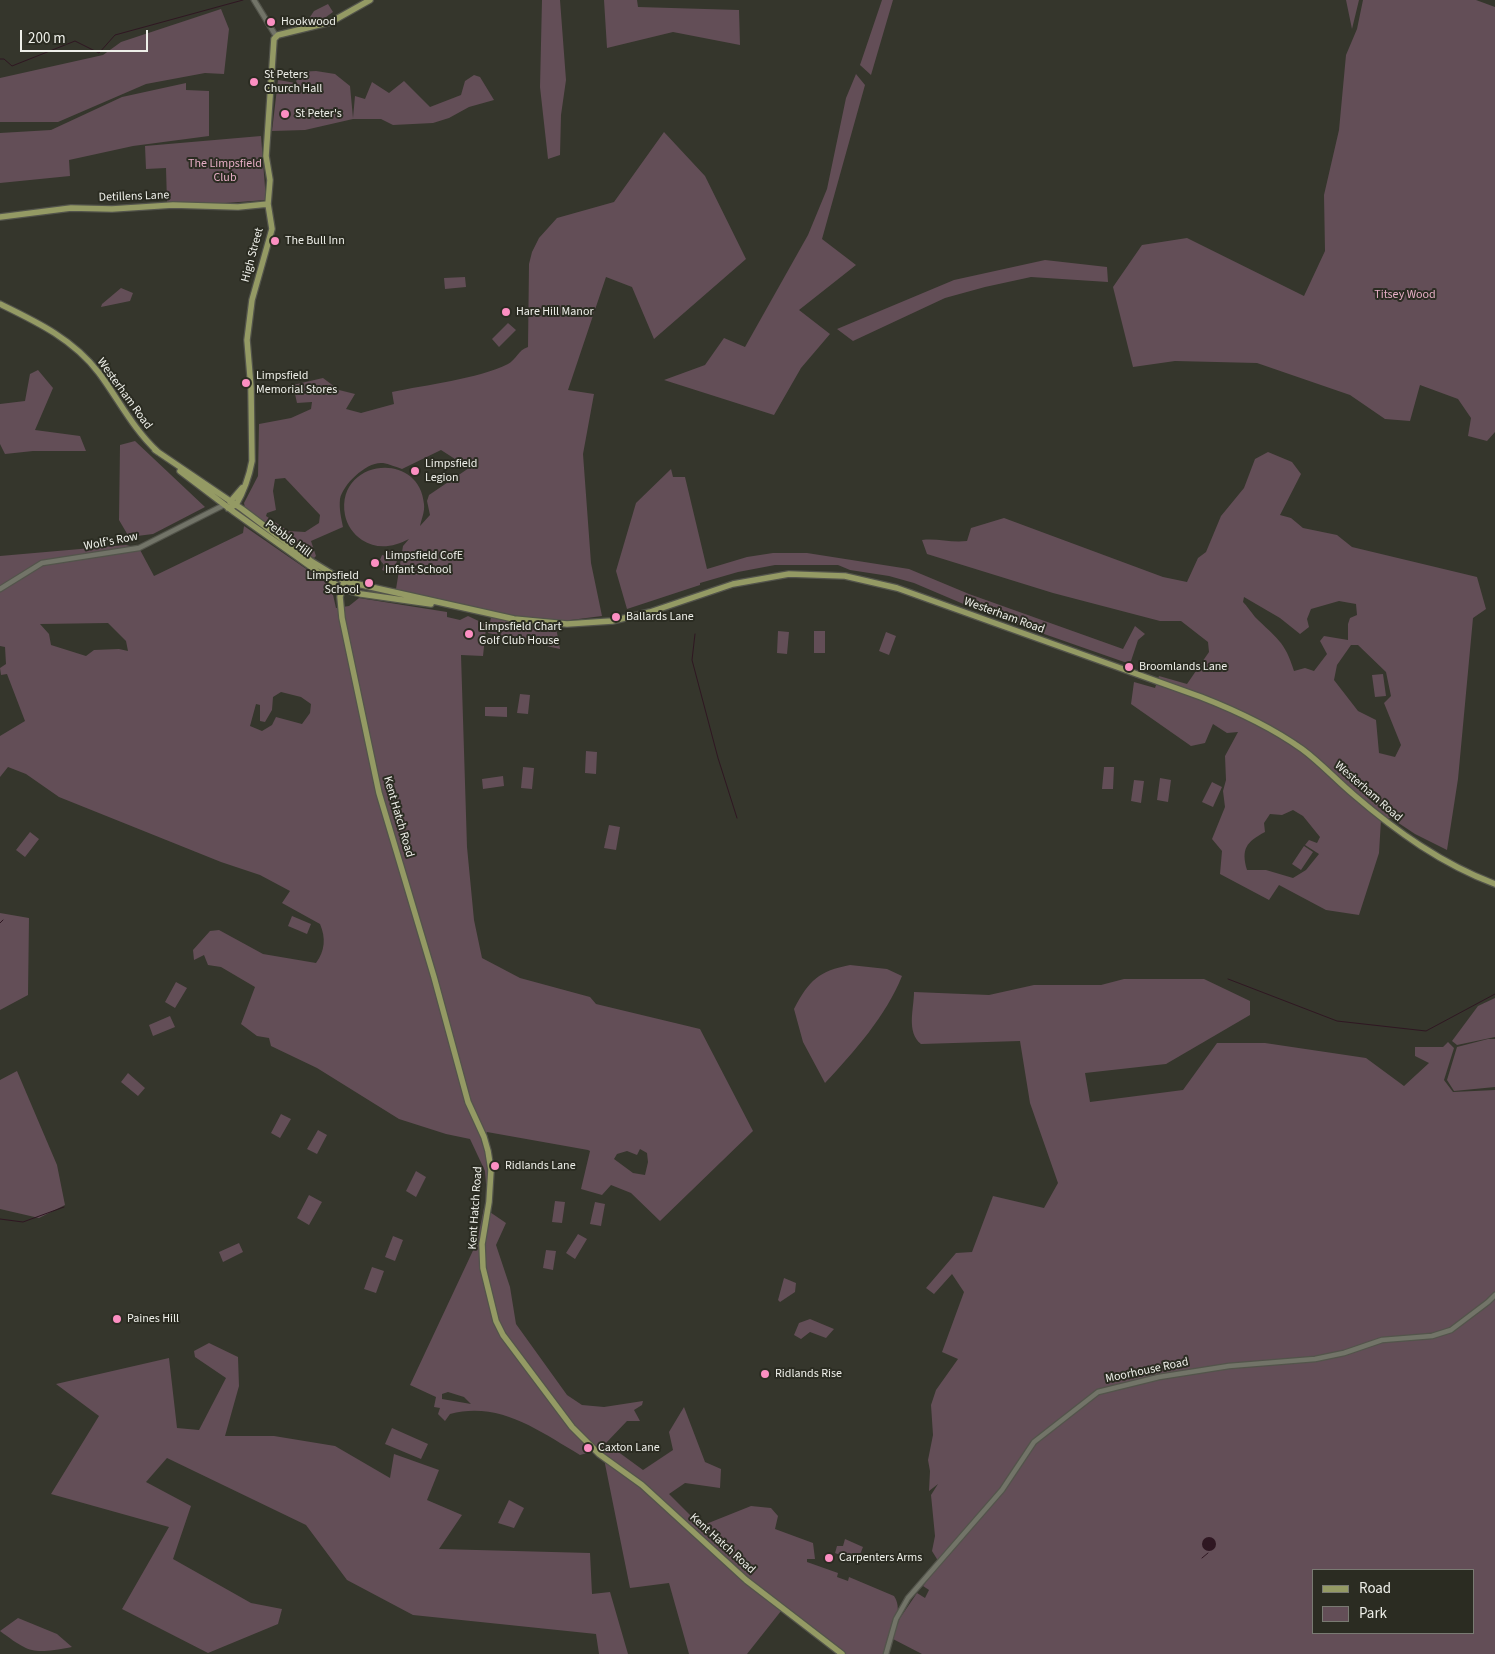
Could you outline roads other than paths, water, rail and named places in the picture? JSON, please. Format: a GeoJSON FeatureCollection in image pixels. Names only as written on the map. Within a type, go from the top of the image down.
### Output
{"type":"FeatureCollection","features":[{"type":"Feature","properties":{"kind":"main road"},"geometry":{"type":"LineString","coordinates":[[276,36],[331,22],[370,0]]}},
{"type":"Feature","properties":{"kind":"main road","name":"High Street"},"geometry":{"type":"LineString","coordinates":[[236,505],[248,480],[252,445],[247,340],[252,300],[272,229],[268,204],[270,180],[266,156],[272,59],[276,36]]}},
{"type":"Feature","properties":{"kind":"main road","name":"Detillens Lane"},"geometry":{"type":"LineString","coordinates":[[0,217],[71,208],[112,209],[173,205],[238,207],[268,204]]}},
{"type":"Feature","properties":{"kind":"main road","name":"Westerham Road"},"geometry":{"type":"LineString","coordinates":[[0,304],[49,329],[80,352],[98,372],[141,436],[155,450],[227,505]]}},
{"type":"Feature","properties":{"kind":"main road"},"geometry":{"type":"LineString","coordinates":[[227,505],[248,480]]}},
{"type":"Feature","properties":{"kind":"main road","name":"Pebble Hill"},"geometry":{"type":"LineString","coordinates":[[227,505],[236,505],[311,561],[348,582]]}},
{"type":"Feature","properties":{"kind":"main road","name":"Pebble Hill"},"geometry":{"type":"LineString","coordinates":[[227,505],[342,589]]}},
{"type":"Feature","properties":{"kind":"main road","name":"Westerham Road"},"geometry":{"type":"LineString","coordinates":[[348,582],[531,622],[580,624],[635,616],[733,584],[778,575],[823,574],[879,583],[1099,661],[1250,718],[1310,755],[1384,821],[1414,843],[1449,863],[1495,884]]}},
{"type":"Feature","properties":{"kind":"main road"},"geometry":{"type":"LineString","coordinates":[[341,603],[349,592],[348,582]]}},
{"type":"Feature","properties":{"kind":"main road","name":"Kent Hatch Road"},"geometry":{"type":"LineString","coordinates":[[348,582],[342,589],[340,597],[342,618],[379,794],[434,977],[468,1102],[484,1137],[488,1151],[491,1170],[489,1202],[482,1244],[482,1268],[496,1321],[503,1335],[572,1427],[599,1454],[642,1486],[746,1580],[842,1654]]}},
{"type":"Feature","properties":{"kind":"main road","name":"Westerham Road"},"geometry":{"type":"LineString","coordinates":[[342,589],[349,592],[453,606]]}},
{"type":"Feature","properties":{"kind":"street"},"geometry":{"type":"LineString","coordinates":[[254,0],[276,36]]}},
{"type":"Feature","properties":{"kind":"street","name":"Wolf's Row"},"geometry":{"type":"LineString","coordinates":[[0,589],[42,563],[139,548],[227,505]]}},
{"type":"Feature","properties":{"kind":"street","name":"Moorhouse Road"},"geometry":{"type":"LineString","coordinates":[[886,1654],[896,1619],[906,1600],[1002,1490],[1034,1442],[1098,1392],[1168,1376],[1229,1366],[1315,1359],[1344,1353],[1382,1340],[1432,1336],[1451,1330],[1495,1295]]}},
{"type":"Feature","properties":{"kind":"waterway"},"geometry":{"type":"LineString","coordinates":[[0,59],[4,59],[12,66],[75,41],[99,53],[115,35],[243,0]]}},
{"type":"Feature","properties":{"kind":"waterway"},"geometry":{"type":"LineString","coordinates":[[695,634],[692,660],[718,758],[737,818]]}},
{"type":"Feature","properties":{"kind":"waterway"},"geometry":{"type":"LineString","coordinates":[[0,923],[3,920]]}},
{"type":"Feature","properties":{"kind":"waterway"},"geometry":{"type":"LineString","coordinates":[[1228,979],[1337,1021],[1426,1031],[1495,994]]}},
{"type":"Feature","properties":{"kind":"waterway"},"geometry":{"type":"LineString","coordinates":[[0,1219],[23,1222],[64,1207]]}},
{"type":"Feature","properties":{"kind":"waterway"},"geometry":{"type":"LineString","coordinates":[[1202,1558],[1208,1553]]}},
{"type":"Feature","properties":{"kind":"place","name":"Hookwood"},"geometry":{"type":"Point","coordinates":[271,22]}},
{"type":"Feature","properties":{"kind":"place","name":"St Peters Church Hall"},"geometry":{"type":"Point","coordinates":[254,82]}},
{"type":"Feature","properties":{"kind":"place","name":"St Peter's"},"geometry":{"type":"Point","coordinates":[285,114]}},
{"type":"Feature","properties":{"kind":"place","name":"The Bull Inn"},"geometry":{"type":"Point","coordinates":[275,241]}},
{"type":"Feature","properties":{"kind":"place","name":"Hare Hill Manor"},"geometry":{"type":"Point","coordinates":[506,312]}},
{"type":"Feature","properties":{"kind":"place","name":"Limpsfield Memorial Stores"},"geometry":{"type":"Point","coordinates":[246,383]}},
{"type":"Feature","properties":{"kind":"place","name":"Limpsfield Legion"},"geometry":{"type":"Point","coordinates":[415,471]}},
{"type":"Feature","properties":{"kind":"place","name":"Limpsfield CofE Infant School"},"geometry":{"type":"Point","coordinates":[375,563]}},
{"type":"Feature","properties":{"kind":"place","name":"Limpsfield School"},"geometry":{"type":"Point","coordinates":[369,583]}},
{"type":"Feature","properties":{"kind":"place","name":"Ballards Lane"},"geometry":{"type":"Point","coordinates":[616,617]}},
{"type":"Feature","properties":{"kind":"place","name":"Limpsfield Chart Golf Club House"},"geometry":{"type":"Point","coordinates":[469,634]}},
{"type":"Feature","properties":{"kind":"place","name":"Broomlands Lane"},"geometry":{"type":"Point","coordinates":[1129,667]}},
{"type":"Feature","properties":{"kind":"place","name":"Ridlands Lane"},"geometry":{"type":"Point","coordinates":[495,1166]}},
{"type":"Feature","properties":{"kind":"place","name":"Paines Hill"},"geometry":{"type":"Point","coordinates":[117,1319]}},
{"type":"Feature","properties":{"kind":"place","name":"Ridlands Rise"},"geometry":{"type":"Point","coordinates":[765,1374]}},
{"type":"Feature","properties":{"kind":"place","name":"Caxton Lane"},"geometry":{"type":"Point","coordinates":[588,1448]}},
{"type":"Feature","properties":{"kind":"place","name":"Carpenters Arms"},"geometry":{"type":"Point","coordinates":[829,1558]}},
{"type":"Feature","properties":{"kind":"park label","name":"The Limpsfield Club"},"geometry":{"type":"Point","coordinates":[225,171]}},
{"type":"Feature","properties":{"kind":"park label","name":"Titsey Wood"},"geometry":{"type":"Point","coordinates":[1405,295]}}]}
